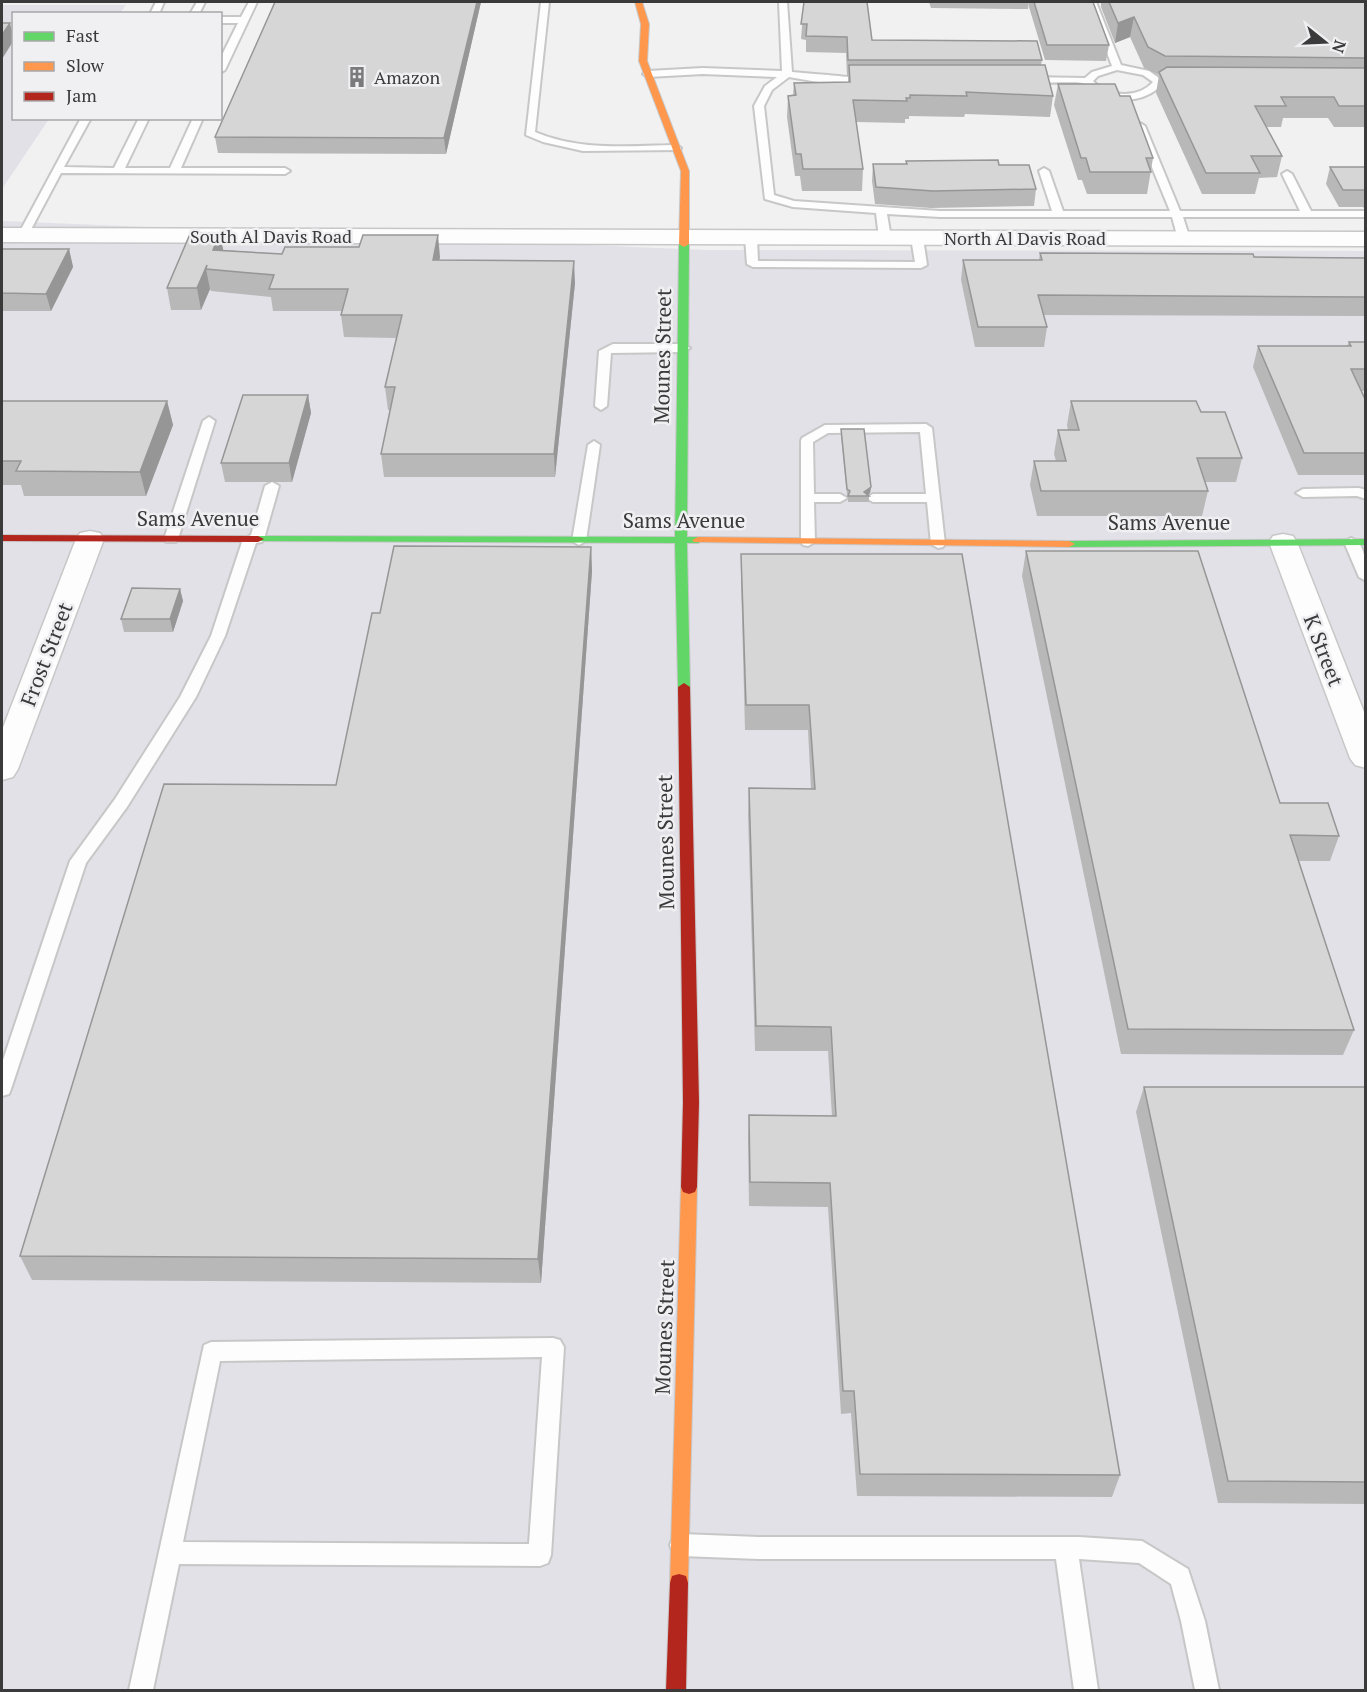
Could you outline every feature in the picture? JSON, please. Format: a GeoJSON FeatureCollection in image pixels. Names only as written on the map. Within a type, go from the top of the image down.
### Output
{"type":"FeatureCollection","features":[{"type":"Feature","properties":{"kind":"main road","name":"Mounes Street"},"geometry":{"type":"LineString","coordinates":[[638,2],[645,24],[643,61],[685,171],[681,540],[691,1102],[676,1690]]}},
{"type":"Feature","properties":{"kind":"main road"},"geometry":{"type":"LineString","coordinates":[[645,24],[651,2]]}},
{"type":"Feature","properties":{"kind":"main road","name":"Sams Avenue"},"geometry":{"type":"LineString","coordinates":[[2,538],[681,540],[938,544],[1358,542]]}},
{"type":"Feature","properties":{"kind":"street","name":"South Al Davis Road"},"geometry":{"type":"LineString","coordinates":[[12,235],[684,237]]}},
{"type":"Feature","properties":{"kind":"street","name":"North Al Davis Road"},"geometry":{"type":"LineString","coordinates":[[684,237],[1365,239]]}},
{"type":"Feature","properties":{"kind":"street","name":"Frost Street"},"geometry":{"type":"LineString","coordinates":[[2,769],[9,732],[90,538]]}},
{"type":"Feature","properties":{"kind":"street","name":"K Street"},"geometry":{"type":"LineString","coordinates":[[1283,542],[1365,758]]}},
{"type":"Feature","properties":{"kind":"lane"},"geometry":{"type":"LineString","coordinates":[[222,68],[253,2]]}},
{"type":"Feature","properties":{"kind":"lane"},"geometry":{"type":"LineString","coordinates":[[545,2],[530,133],[548,143],[574,147],[676,148]]}},
{"type":"Feature","properties":{"kind":"lane"},"geometry":{"type":"LineString","coordinates":[[783,2],[787,74]]}},
{"type":"Feature","properties":{"kind":"lane"},"geometry":{"type":"LineString","coordinates":[[1092,2],[1117,67]]}},
{"type":"Feature","properties":{"kind":"lane"},"geometry":{"type":"LineString","coordinates":[[222,20],[244,20]]}},
{"type":"Feature","properties":{"kind":"lane"},"geometry":{"type":"LineString","coordinates":[[1019,80],[1087,81],[1095,74],[1117,67],[1146,73],[1163,82],[1132,108]]}},
{"type":"Feature","properties":{"kind":"lane"},"geometry":{"type":"LineString","coordinates":[[648,74],[703,71],[787,74],[839,81],[884,81]]}},
{"type":"Feature","properties":{"kind":"lane"},"geometry":{"type":"LineString","coordinates":[[787,74],[768,88],[759,106],[769,196],[793,204],[940,214],[1058,212],[1365,214]]}},
{"type":"Feature","properties":{"kind":"lane"},"geometry":{"type":"LineString","coordinates":[[1087,81],[1091,87],[1132,108],[1176,213],[1184,239]]}},
{"type":"Feature","properties":{"kind":"lane"},"geometry":{"type":"LineString","coordinates":[[12,235],[57,170],[85,120]]}},
{"type":"Feature","properties":{"kind":"lane"},"geometry":{"type":"LineString","coordinates":[[143,120],[118,171],[285,171]]}},
{"type":"Feature","properties":{"kind":"lane"},"geometry":{"type":"LineString","coordinates":[[174,171],[197,120]]}},
{"type":"Feature","properties":{"kind":"lane"},"geometry":{"type":"LineString","coordinates":[[57,170],[125,171]]}},
{"type":"Feature","properties":{"kind":"lane"},"geometry":{"type":"LineString","coordinates":[[1044,171],[1058,212]]}},
{"type":"Feature","properties":{"kind":"lane"},"geometry":{"type":"LineString","coordinates":[[1287,174],[1307,213]]}},
{"type":"Feature","properties":{"kind":"lane"},"geometry":{"type":"LineString","coordinates":[[881,211],[885,238]]}},
{"type":"Feature","properties":{"kind":"lane"},"geometry":{"type":"LineString","coordinates":[[751,237],[753,264],[921,265],[917,238]]}},
{"type":"Feature","properties":{"kind":"lane"},"geometry":{"type":"LineString","coordinates":[[601,406],[605,351],[613,348],[684,348]]}},
{"type":"Feature","properties":{"kind":"lane"},"geometry":{"type":"LineString","coordinates":[[171,539],[209,420]]}},
{"type":"Feature","properties":{"kind":"lane"},"geometry":{"type":"LineString","coordinates":[[808,542],[807,441],[825,429],[926,428],[938,544]]}},
{"type":"Feature","properties":{"kind":"lane"},"geometry":{"type":"LineString","coordinates":[[579,541],[594,445]]}},
{"type":"Feature","properties":{"kind":"lane"},"geometry":{"type":"LineString","coordinates":[[2,1089],[78,861],[120,803],[188,697],[218,636],[272,486]]}},
{"type":"Feature","properties":{"kind":"lane"},"geometry":{"type":"LineString","coordinates":[[1303,494],[1359,492],[1365,495]]}},
{"type":"Feature","properties":{"kind":"lane"},"geometry":{"type":"LineString","coordinates":[[807,498],[840,498]]}},
{"type":"Feature","properties":{"kind":"lane"},"geometry":{"type":"LineString","coordinates":[[873,498],[933,498]]}},
{"type":"Feature","properties":{"kind":"lane"},"geometry":{"type":"LineString","coordinates":[[1358,542],[1365,577]]}},
{"type":"Feature","properties":{"kind":"lane"},"geometry":{"type":"LineString","coordinates":[[141,1690],[169,1553],[211,1352],[553,1347],[540,1554],[169,1553]]}},
{"type":"Feature","properties":{"kind":"lane"},"geometry":{"type":"LineString","coordinates":[[679,1545],[770,1548],[1066,1548],[1142,1552],[1180,1577],[1193,1621],[1207,1690]]}},
{"type":"Feature","properties":{"kind":"lane"},"geometry":{"type":"LineString","coordinates":[[1066,1548],[1086,1690]]}},
{"type":"Feature","properties":{"kind":"shaded area"},"geometry":{"type":"Polygon","coordinates":[[[2,5],[126,5],[121,12],[12,12],[12,120],[48,120],[2,189],[2,5]]]}},
{"type":"Feature","properties":{"kind":"shaded area"},"geometry":{"type":"Polygon","coordinates":[[[2,221],[706,250],[1365,251],[1365,1690],[2,1690],[2,221]]]}},
{"type":"Feature","properties":{"kind":"building","name":"Amazon"},"geometry":{"type":"Polygon","coordinates":[[[275,2],[477,2],[444,138],[215,137],[275,2]]]}},
{"type":"Feature","properties":{"kind":"building"},"geometry":{"type":"Polygon","coordinates":[[[804,2],[867,2],[872,40],[1037,41],[1042,60],[848,60],[847,37],[806,36],[807,24],[801,24],[804,2]]]}},
{"type":"Feature","properties":{"kind":"building"},"geometry":{"type":"Polygon","coordinates":[[[1034,2],[1093,2],[1109,45],[1047,45],[1034,2]]]}},
{"type":"Feature","properties":{"kind":"building"},"geometry":{"type":"Polygon","coordinates":[[[1109,2],[1365,2],[1365,58],[1165,56],[1148,47],[1134,17],[1118,23],[1109,2]]]}},
{"type":"Feature","properties":{"kind":"building"},"geometry":{"type":"Polygon","coordinates":[[[2,23],[10,23],[2,35],[2,23]]]}},
{"type":"Feature","properties":{"kind":"building"},"geometry":{"type":"Polygon","coordinates":[[[849,65],[1045,65],[1053,96],[966,92],[967,96],[910,95],[910,98],[906,98],[907,101],[853,100],[863,169],[803,169],[801,154],[796,154],[788,96],[796,95],[794,83],[850,82],[849,65]]]}},
{"type":"Feature","properties":{"kind":"building"},"geometry":{"type":"Polygon","coordinates":[[[1167,67],[1365,68],[1365,106],[1339,106],[1334,97],[1281,97],[1286,106],[1255,106],[1282,156],[1251,156],[1260,173],[1206,173],[1159,72],[1167,67]]]}},
{"type":"Feature","properties":{"kind":"building"},"geometry":{"type":"Polygon","coordinates":[[[1058,84],[1115,84],[1120,96],[1130,96],[1153,158],[1146,158],[1151,172],[1090,172],[1086,158],[1081,158],[1058,84]]]}},
{"type":"Feature","properties":{"kind":"building"},"geometry":{"type":"Polygon","coordinates":[[[998,160],[999,165],[1029,165],[1036,189],[933,191],[876,187],[873,164],[907,164],[906,161],[998,160]]]}},
{"type":"Feature","properties":{"kind":"building"},"geometry":{"type":"Polygon","coordinates":[[[1330,167],[1365,167],[1365,190],[1343,190],[1330,167]]]}},
{"type":"Feature","properties":{"kind":"building"},"geometry":{"type":"Polygon","coordinates":[[[220,233],[213,250],[282,254],[285,247],[359,247],[363,235],[438,235],[433,260],[574,261],[554,454],[381,454],[395,387],[385,387],[402,315],[341,315],[348,289],[269,289],[274,275],[206,269],[207,265],[197,288],[167,288],[190,234],[220,233]]]}},
{"type":"Feature","properties":{"kind":"building"},"geometry":{"type":"Polygon","coordinates":[[[2,249],[69,249],[46,294],[2,293],[2,249]]]}},
{"type":"Feature","properties":{"kind":"building"},"geometry":{"type":"Polygon","coordinates":[[[1040,253],[1253,254],[1254,257],[1365,258],[1365,297],[1038,295],[1047,327],[978,327],[963,260],[1042,260],[1040,253]]]}},
{"type":"Feature","properties":{"kind":"building"},"geometry":{"type":"Polygon","coordinates":[[[1349,342],[1365,342],[1365,369],[1351,369],[1365,399],[1365,453],[1304,453],[1258,346],[1351,346],[1349,342]]]}},
{"type":"Feature","properties":{"kind":"building"},"geometry":{"type":"Polygon","coordinates":[[[243,395],[308,395],[289,463],[221,463],[243,395]]]}},
{"type":"Feature","properties":{"kind":"building"},"geometry":{"type":"Polygon","coordinates":[[[2,401],[167,401],[140,472],[16,471],[21,461],[2,461],[2,401]]]}},
{"type":"Feature","properties":{"kind":"building"},"geometry":{"type":"Polygon","coordinates":[[[1071,401],[1196,401],[1201,412],[1225,412],[1242,458],[1197,458],[1208,491],[1041,491],[1034,461],[1066,461],[1058,430],[1079,430],[1071,401]]]}},
{"type":"Feature","properties":{"kind":"building"},"geometry":{"type":"Polygon","coordinates":[[[841,429],[864,429],[871,487],[864,492],[869,496],[848,496],[850,491],[847,489],[841,429]]]}},
{"type":"Feature","properties":{"kind":"building"},"geometry":{"type":"Polygon","coordinates":[[[394,546],[591,547],[538,1259],[20,1256],[164,784],[336,785],[372,613],[380,613],[394,546]]]}},
{"type":"Feature","properties":{"kind":"building"},"geometry":{"type":"Polygon","coordinates":[[[1026,551],[1198,551],[1280,803],[1328,803],[1339,836],[1290,835],[1354,1030],[1128,1029],[1026,551]]]}},
{"type":"Feature","properties":{"kind":"building"},"geometry":{"type":"Polygon","coordinates":[[[741,554],[962,554],[1120,1475],[860,1474],[854,1391],[843,1391],[830,1183],[750,1182],[749,1115],[836,1116],[831,1027],[756,1026],[749,788],[815,789],[809,705],[746,705],[741,554]]]}},
{"type":"Feature","properties":{"kind":"building"},"geometry":{"type":"Polygon","coordinates":[[[132,588],[180,589],[170,619],[121,619],[132,588]]]}},
{"type":"Feature","properties":{"kind":"building"},"geometry":{"type":"Polygon","coordinates":[[[1144,1087],[1365,1087],[1365,1482],[1228,1481],[1144,1087]]]}},
{"type":"Feature","properties":{"kind":"traffic: fast"},"geometry":{"type":"LineString","coordinates":[[684,244],[681,540],[684,687]]}},
{"type":"Feature","properties":{"kind":"traffic: fast"},"geometry":{"type":"LineString","coordinates":[[258,539],[698,540]]}},
{"type":"Feature","properties":{"kind":"traffic: fast"},"geometry":{"type":"LineString","coordinates":[[1069,544],[1366,542]]}},
{"type":"Feature","properties":{"kind":"traffic: slow"},"geometry":{"type":"LineString","coordinates":[[638,2],[645,24],[643,61],[685,171],[684,244]]}},
{"type":"Feature","properties":{"kind":"traffic: slow"},"geometry":{"type":"LineString","coordinates":[[698,540],[1069,544]]}},
{"type":"Feature","properties":{"kind":"traffic: slow"},"geometry":{"type":"LineString","coordinates":[[679,1583],[689,1187]]}},
{"type":"Feature","properties":{"kind":"traffic: jam"},"geometry":{"type":"LineString","coordinates":[[2,538],[258,539]]}},
{"type":"Feature","properties":{"kind":"traffic: jam"},"geometry":{"type":"LineString","coordinates":[[684,687],[691,1102],[689,1187]]}},
{"type":"Feature","properties":{"kind":"traffic: jam"},"geometry":{"type":"LineString","coordinates":[[676,1690],[679,1583]]}},
{"type":"Feature","properties":{"kind":"place","name":"Amazon"},"geometry":{"type":"Point","coordinates":[357,77]}}]}
